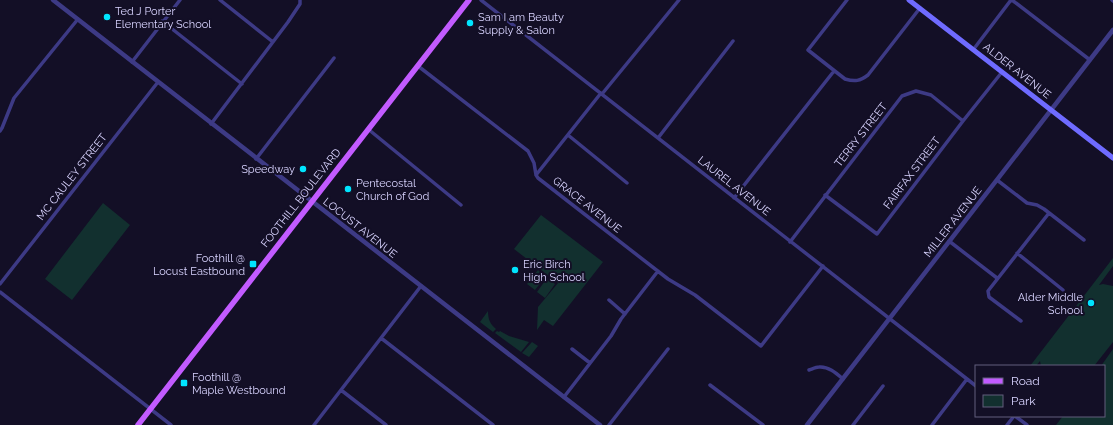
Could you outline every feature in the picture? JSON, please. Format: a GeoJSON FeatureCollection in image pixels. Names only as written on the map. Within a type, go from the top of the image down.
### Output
{"type":"FeatureCollection","features":[{"type":"Feature","properties":{"kind":"main road","name":"FOOTHILL BOULEVARD"},"geometry":{"type":"LineString","coordinates":[[138,425],[469,0]]}},
{"type":"Feature","properties":{"kind":"main road","name":"ALDER AVENUE"},"geometry":{"type":"LineString","coordinates":[[909,0],[1113,158]]}},
{"type":"Feature","properties":{"kind":"street","name":"LOCUST AVENUE"},"geometry":{"type":"LineString","coordinates":[[53,0],[600,425]]}},
{"type":"Feature","properties":{"kind":"street"},"geometry":{"type":"LineString","coordinates":[[132,62],[180,0]]}},
{"type":"Feature","properties":{"kind":"street"},"geometry":{"type":"LineString","coordinates":[[220,0],[273,42]]}},
{"type":"Feature","properties":{"kind":"street"},"geometry":{"type":"LineString","coordinates":[[211,124],[288,22],[300,4],[300,0]]}},
{"type":"Feature","properties":{"kind":"street","name":"LAUREL AVENUE"},"geometry":{"type":"LineString","coordinates":[[481,0],[975,385]]}},
{"type":"Feature","properties":{"kind":"street"},"geometry":{"type":"LineString","coordinates":[[536,175],[679,0]]}},
{"type":"Feature","properties":{"kind":"street"},"geometry":{"type":"LineString","coordinates":[[847,0],[808,50],[845,79],[856,81],[863,79],[868,75],[920,8]]}},
{"type":"Feature","properties":{"kind":"street"},"geometry":{"type":"LineString","coordinates":[[973,50],[1012,0],[1090,60]]}},
{"type":"Feature","properties":{"kind":"street"},"geometry":{"type":"LineString","coordinates":[[0,131],[14,98],[78,19]]}},
{"type":"Feature","properties":{"kind":"street"},"geometry":{"type":"LineString","coordinates":[[162,22],[242,84]]}},
{"type":"Feature","properties":{"kind":"street","name":"MILLER AVENUE"},"geometry":{"type":"LineString","coordinates":[[811,424],[843,379],[949,241],[1112,33]]}},
{"type":"Feature","properties":{"kind":"street"},"geometry":{"type":"LineString","coordinates":[[658,138],[733,41]]}},
{"type":"Feature","properties":{"kind":"street"},"geometry":{"type":"LineString","coordinates":[[256,159],[334,58]]}},
{"type":"Feature","properties":{"kind":"street"},"geometry":{"type":"LineString","coordinates":[[418,66],[528,152],[534,163],[536,175]]}},
{"type":"Feature","properties":{"kind":"street"},"geometry":{"type":"LineString","coordinates":[[734,198],[834,71]]}},
{"type":"Feature","properties":{"kind":"street","name":"FAIRFAX STREET"},"geometry":{"type":"LineString","coordinates":[[825,195],[877,234],[1002,72]]}},
{"type":"Feature","properties":{"kind":"street","name":"MC CAULEY STREET"},"geometry":{"type":"LineString","coordinates":[[0,284],[158,82]]}},
{"type":"Feature","properties":{"kind":"street","name":"TERRY STREET"},"geometry":{"type":"LineString","coordinates":[[790,242],[902,96],[916,91],[931,95],[963,121]]}},
{"type":"Feature","properties":{"kind":"street"},"geometry":{"type":"LineString","coordinates":[[368,130],[462,205]]}},
{"type":"Feature","properties":{"kind":"street"},"geometry":{"type":"LineString","coordinates":[[568,135],[627,182]]}},
{"type":"Feature","properties":{"kind":"street","name":"GRACE AVENUE"},"geometry":{"type":"LineString","coordinates":[[536,175],[658,271],[674,283],[695,295],[761,346],[823,266]]}},
{"type":"Feature","properties":{"kind":"street"},"geometry":{"type":"LineString","coordinates":[[997,180],[1027,203],[1037,205],[1049,212],[1084,240]]}},
{"type":"Feature","properties":{"kind":"street"},"geometry":{"type":"LineString","coordinates":[[1021,321],[990,297],[988,291],[1049,212]]}},
{"type":"Feature","properties":{"kind":"street"},"geometry":{"type":"LineString","coordinates":[[949,241],[998,278]]}},
{"type":"Feature","properties":{"kind":"street"},"geometry":{"type":"LineString","coordinates":[[1017,254],[1064,290]]}},
{"type":"Feature","properties":{"kind":"street"},"geometry":{"type":"LineString","coordinates":[[564,397],[658,271]]}},
{"type":"Feature","properties":{"kind":"street"},"geometry":{"type":"LineString","coordinates":[[314,425],[421,286]]}},
{"type":"Feature","properties":{"kind":"street"},"geometry":{"type":"LineString","coordinates":[[0,292],[171,425]]}},
{"type":"Feature","properties":{"kind":"street"},"geometry":{"type":"LineString","coordinates":[[609,300],[625,314]]}},
{"type":"Feature","properties":{"kind":"street"},"geometry":{"type":"LineString","coordinates":[[381,338],[493,425]]}},
{"type":"Feature","properties":{"kind":"street"},"geometry":{"type":"LineString","coordinates":[[572,349],[590,363]]}},
{"type":"Feature","properties":{"kind":"street"},"geometry":{"type":"LineString","coordinates":[[609,425],[668,349]]}},
{"type":"Feature","properties":{"kind":"street"},"geometry":{"type":"LineString","coordinates":[[809,370],[819,366],[834,372],[843,379]]}},
{"type":"Feature","properties":{"kind":"street"},"geometry":{"type":"LineString","coordinates":[[932,425],[967,379]]}},
{"type":"Feature","properties":{"kind":"street"},"geometry":{"type":"LineString","coordinates":[[710,385],[764,425]]}},
{"type":"Feature","properties":{"kind":"street"},"geometry":{"type":"LineString","coordinates":[[853,425],[883,386]]}},
{"type":"Feature","properties":{"kind":"street"},"geometry":{"type":"LineString","coordinates":[[341,390],[386,425]]}},
{"type":"Feature","properties":{"kind":"street"},"geometry":{"type":"LineString","coordinates":[[1007,425],[1013,417]]}},
{"type":"Feature","properties":{"kind":"street"},"geometry":{"type":"LineString","coordinates":[[1015,417],[1027,425]]}},
{"type":"Feature","properties":{"kind":"green space"},"geometry":{"type":"Polygon","coordinates":[[[103,203],[130,225],[72,300],[45,279],[103,203]]]}},
{"type":"Feature","properties":{"kind":"green space"},"geometry":{"type":"Polygon","coordinates":[[[541,215],[603,262],[553,326],[544,320],[537,330],[538,307],[558,283],[514,249],[541,215]]]}},
{"type":"Feature","properties":{"kind":"green space","name":"Alder Middle School"},"geometry":{"type":"Polygon","coordinates":[[[1113,258],[1113,266],[1099,285],[1103,284],[1113,286],[1113,342],[1095,365],[1041,365],[1040,361],[1037,365],[1031,365],[1113,258]]]}},
{"type":"Feature","properties":{"kind":"green space"},"geometry":{"type":"Polygon","coordinates":[[[538,270],[545,277],[535,290],[527,284],[538,270]]]}},
{"type":"Feature","properties":{"kind":"green space"},"geometry":{"type":"Polygon","coordinates":[[[547,278],[555,284],[545,298],[537,292],[547,278]]]}},
{"type":"Feature","properties":{"kind":"green space"},"geometry":{"type":"Polygon","coordinates":[[[488,311],[490,321],[496,329],[493,332],[480,322],[488,311]]]}},
{"type":"Feature","properties":{"kind":"green space"},"geometry":{"type":"Polygon","coordinates":[[[497,331],[529,342],[521,352],[495,333],[497,331]]]}},
{"type":"Feature","properties":{"kind":"green space"},"geometry":{"type":"Polygon","coordinates":[[[532,342],[538,346],[529,357],[522,353],[532,342]]]}},
{"type":"Feature","properties":{"kind":"green space"},"geometry":{"type":"Polygon","coordinates":[[[1113,349],[1113,425],[1056,425],[1062,417],[1105,417],[1105,365],[1102,365],[1113,349]]]}},
{"type":"Feature","properties":{"kind":"place","name":"Ted J Porter Elementary School"},"geometry":{"type":"Point","coordinates":[107,17]}},
{"type":"Feature","properties":{"kind":"place","name":"Sam I am Beauty Supply & Salon"},"geometry":{"type":"Point","coordinates":[470,23]}},
{"type":"Feature","properties":{"kind":"place","name":"Speedway"},"geometry":{"type":"Point","coordinates":[303,169]}},
{"type":"Feature","properties":{"kind":"place","name":"Pentecostal Church of God"},"geometry":{"type":"Point","coordinates":[348,189]}},
{"type":"Feature","properties":{"kind":"place","name":"Foothill @ Locust Eastbound"},"geometry":{"type":"Point","coordinates":[253,264]}},
{"type":"Feature","properties":{"kind":"place","name":"Eric Birch High School"},"geometry":{"type":"Point","coordinates":[515,270]}},
{"type":"Feature","properties":{"kind":"place","name":"Alder Middle School"},"geometry":{"type":"Point","coordinates":[1091,303]}},
{"type":"Feature","properties":{"kind":"place","name":"Foothill @ Maple Westbound"},"geometry":{"type":"Point","coordinates":[184,383]}}]}
